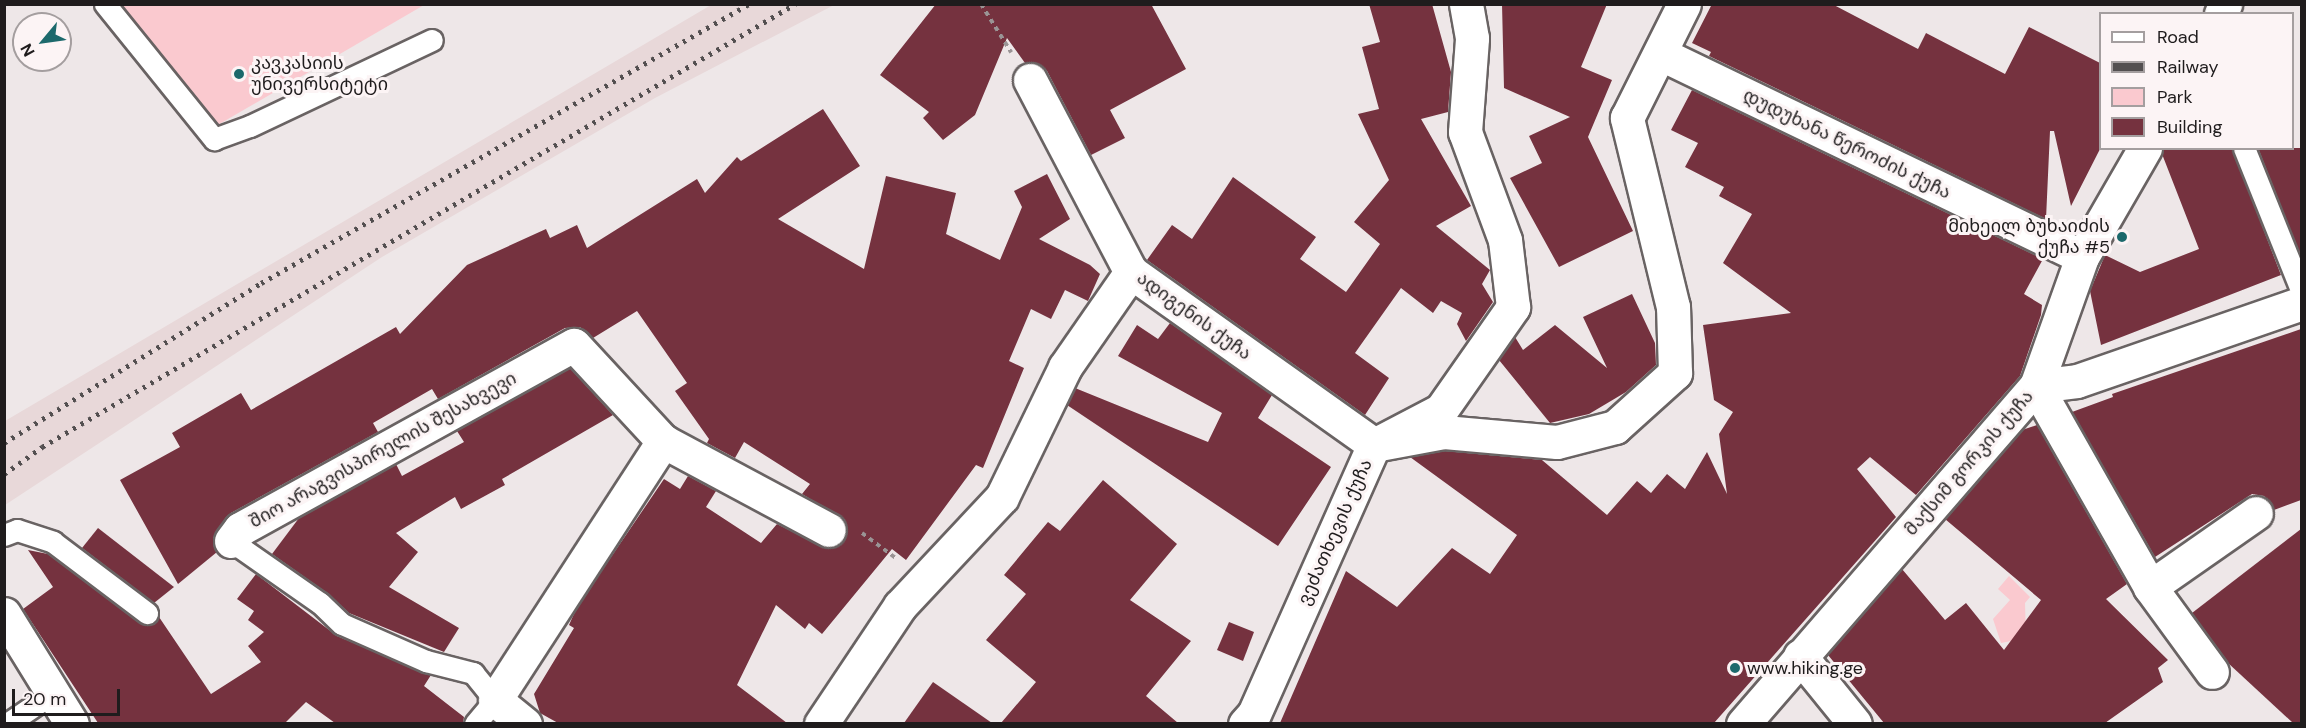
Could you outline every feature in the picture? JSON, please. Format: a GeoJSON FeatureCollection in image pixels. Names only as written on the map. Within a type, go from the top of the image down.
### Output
{"type":"FeatureCollection","features":[{"type":"Feature","properties":{"kind":"street","name":"ვეძათხევის ქუჩა"},"geometry":{"type":"LineString","coordinates":[[1245,723],[1254,714],[1374,445],[1441,410],[1513,307],[1505,240],[1465,132],[1472,38],[1466,4]]}},
{"type":"Feature","properties":{"kind":"street"},"geometry":{"type":"LineString","coordinates":[[1374,445],[1444,432],[1557,442],[1615,427],[1675,373],[1673,307],[1628,118],[1684,4]]}},
{"type":"Feature","properties":{"kind":"street","name":"დუდუხანა წეროძის ქუჩა"},"geometry":{"type":"LineString","coordinates":[[1661,54],[2082,257]]}},
{"type":"Feature","properties":{"kind":"street","name":"ადიგენის ქუჩა"},"geometry":{"type":"LineString","coordinates":[[1030,80],[1131,272],[1374,445]]}},
{"type":"Feature","properties":{"kind":"street"},"geometry":{"type":"LineString","coordinates":[[2144,150],[2082,257],[2036,386],[2150,587],[2212,672]]}},
{"type":"Feature","properties":{"kind":"street"},"geometry":{"type":"LineString","coordinates":[[821,723],[900,606],[1002,497],[1065,367],[1131,272]]}},
{"type":"Feature","properties":{"kind":"street","name":"მაქსიმ გორკის ქუჩა"},"geometry":{"type":"LineString","coordinates":[[1743,723],[2036,386],[2077,381],[2301,303]]}},
{"type":"Feature","properties":{"kind":"street","name":"შიო არაგვისპირელის შესახვევი"},"geometry":{"type":"LineString","coordinates":[[231,541],[240,529],[574,345],[663,441],[830,530]]}},
{"type":"Feature","properties":{"kind":"street"},"geometry":{"type":"LineString","coordinates":[[485,712],[663,441]]}},
{"type":"Feature","properties":{"kind":"street"},"geometry":{"type":"LineString","coordinates":[[2150,587],[2256,513]]}},
{"type":"Feature","properties":{"kind":"street"},"geometry":{"type":"LineString","coordinates":[[4,614],[72,723]]}},
{"type":"Feature","properties":{"kind":"street"},"geometry":{"type":"LineString","coordinates":[[1800,656],[1855,723]]}},
{"type":"Feature","properties":{"kind":"street","name":"შიო არაგვისპირელის შესახვევი"},"geometry":{"type":"LineString","coordinates":[[485,712],[525,723]]}},
{"type":"Feature","properties":{"kind":"lane"},"geometry":{"type":"LineString","coordinates":[[105,4],[214,139],[250,126],[432,40]]}},
{"type":"Feature","properties":{"kind":"lane"},"geometry":{"type":"LineString","coordinates":[[2245,150],[2301,292]]}},
{"type":"Feature","properties":{"kind":"lane"},"geometry":{"type":"LineString","coordinates":[[4,535],[16,530],[52,542],[147,613]]}},
{"type":"Feature","properties":{"kind":"lane","name":"შიო არაგვისპირელის შესახვევი"},"geometry":{"type":"LineString","coordinates":[[231,541],[320,603],[342,624],[426,661],[473,673],[485,712]]}},
{"type":"Feature","properties":{"kind":"lane"},"geometry":{"type":"LineString","coordinates":[[7,723],[54,692]]}},
{"type":"Feature","properties":{"kind":"path"},"geometry":{"type":"LineString","coordinates":[[981,4],[1008,48]]}},
{"type":"Feature","properties":{"kind":"path"},"geometry":{"type":"LineString","coordinates":[[830,530],[859,530],[902,562]]}},
{"type":"Feature","properties":{"kind":"shaded area"},"geometry":{"type":"Polygon","coordinates":[[[711,5],[834,5],[655,98],[382,257],[5,505],[5,421],[711,5]]]}},
{"type":"Feature","properties":{"kind":"green space","name":"კავკასიის უნივერსიტეტი"},"geometry":{"type":"Polygon","coordinates":[[[118,5],[424,5],[216,126],[118,5]]]}},
{"type":"Feature","properties":{"kind":"green space"},"geometry":{"type":"Polygon","coordinates":[[[2009,576],[2030,597],[2025,603],[2026,638],[2001,643],[1993,619],[2010,600],[1998,589],[2009,576]]]}},
{"type":"Feature","properties":{"kind":"building"},"geometry":{"type":"Polygon","coordinates":[[[936,4],[1151,4],[1186,69],[1110,110],[1125,138],[1091,155],[1047,71],[1039,64],[1025,63],[1007,38],[975,115],[943,140],[923,118],[929,112],[880,75],[936,4]]]}},
{"type":"Feature","properties":{"kind":"building"},"geometry":{"type":"Polygon","coordinates":[[[1369,4],[1432,4],[1451,72],[1448,112],[1421,119],[1471,206],[1436,226],[1490,270],[1482,284],[1493,302],[1466,341],[1457,324],[1462,313],[1441,301],[1433,313],[1401,288],[1355,353],[1389,378],[1365,415],[1147,260],[1172,225],[1192,239],[1233,177],[1316,237],[1300,259],[1346,292],[1380,244],[1354,222],[1389,180],[1358,114],[1379,109],[1362,47],[1380,42],[1369,4]]]}},
{"type":"Feature","properties":{"kind":"building"},"geometry":{"type":"Polygon","coordinates":[[[1502,4],[1607,4],[1581,67],[1612,80],[1588,137],[1633,231],[1559,267],[1510,178],[1542,163],[1529,136],[1570,117],[1504,88],[1502,4]]]}},
{"type":"Feature","properties":{"kind":"building"},"geometry":{"type":"Polygon","coordinates":[[[1712,4],[1832,4],[1918,49],[1926,33],[2005,74],[2029,27],[2099,62],[2099,150],[2071,206],[2054,131],[2050,131],[2046,219],[1709,56],[1711,52],[1692,43],[1712,4]]]}},
{"type":"Feature","properties":{"kind":"building"},"geometry":{"type":"Polygon","coordinates":[[[1692,90],[2043,259],[2024,294],[2042,305],[2041,315],[2020,376],[1916,495],[1870,457],[1857,469],[1896,517],[1714,723],[1280,723],[1346,571],[1397,607],[1452,548],[1490,574],[1517,535],[1410,457],[1445,451],[1542,460],[1607,515],[1637,481],[1651,493],[1667,474],[1685,489],[1707,452],[1727,494],[1719,434],[1733,412],[1714,400],[1703,325],[1791,313],[1723,263],[1752,214],[1719,196],[1724,187],[1685,167],[1698,143],[1671,130],[1692,90]]]}},
{"type":"Feature","properties":{"kind":"building"},"geometry":{"type":"Polygon","coordinates":[[[823,109],[860,166],[778,219],[864,269],[886,176],[956,193],[946,234],[1000,260],[1022,207],[1014,191],[1047,174],[1070,219],[1039,239],[1090,265],[1100,274],[1088,301],[1065,290],[1051,319],[1031,309],[1009,361],[1024,368],[983,468],[976,465],[906,560],[892,549],[822,634],[809,623],[805,629],[776,605],[737,685],[787,723],[558,723],[540,713],[534,694],[574,628],[569,625],[577,607],[664,479],[680,489],[688,476],[716,491],[706,507],[761,543],[777,524],[829,549],[846,538],[845,520],[802,494],[810,484],[744,442],[735,458],[707,443],[709,439],[675,391],[687,383],[637,311],[593,338],[580,327],[565,328],[438,399],[432,389],[373,423],[378,432],[231,513],[213,538],[217,552],[178,584],[120,480],[180,447],[172,433],[241,393],[251,410],[396,327],[400,334],[467,265],[546,229],[550,238],[577,225],[587,248],[697,179],[705,193],[737,157],[741,161],[823,109]]]}},
{"type":"Feature","properties":{"kind":"building"},"geometry":{"type":"Polygon","coordinates":[[[2301,148],[2301,257],[2259,150],[2301,148]]]}},
{"type":"Feature","properties":{"kind":"building"},"geometry":{"type":"Polygon","coordinates":[[[2163,150],[2233,150],[2281,275],[2101,345],[2090,291],[2105,255],[2140,272],[2199,249],[2162,154],[2163,150]]]}},
{"type":"Feature","properties":{"kind":"building"},"geometry":{"type":"Polygon","coordinates":[[[1632,294],[1655,343],[1656,365],[1626,392],[1589,414],[1550,423],[1499,360],[1515,337],[1523,350],[1555,325],[1607,368],[1583,317],[1632,294]]]}},
{"type":"Feature","properties":{"kind":"building"},"geometry":{"type":"Polygon","coordinates":[[[1170,323],[1272,395],[1258,418],[1331,467],[1278,546],[1067,405],[1075,388],[1208,442],[1222,413],[1118,356],[1137,325],[1158,339],[1170,323]]]}},
{"type":"Feature","properties":{"kind":"building"},"geometry":{"type":"Polygon","coordinates":[[[2301,329],[2301,500],[2274,510],[2264,496],[2252,494],[2155,557],[2072,412],[2113,397],[2112,394],[2301,329]]]}},
{"type":"Feature","properties":{"kind":"building"},"geometry":{"type":"Polygon","coordinates":[[[570,368],[613,415],[502,479],[505,485],[461,509],[455,497],[396,533],[418,552],[389,587],[459,628],[444,652],[349,613],[327,593],[272,554],[299,518],[396,464],[402,476],[464,442],[457,431],[570,368]]]}},
{"type":"Feature","properties":{"kind":"building"},"geometry":{"type":"Polygon","coordinates":[[[2037,425],[2127,584],[2106,599],[2168,660],[2158,668],[2163,682],[2105,723],[1884,723],[1828,655],[1902,569],[1945,620],[1966,603],[2004,650],[2041,600],[1945,519],[2022,430],[2037,425]]]}},
{"type":"Feature","properties":{"kind":"building"},"geometry":{"type":"Polygon","coordinates":[[[1103,480],[1177,544],[1130,600],[1191,641],[1146,696],[1178,723],[1001,723],[1036,682],[986,640],[1026,594],[1004,575],[1048,522],[1060,531],[1103,480]]]}},
{"type":"Feature","properties":{"kind":"building"},"geometry":{"type":"Polygon","coordinates":[[[98,528],[174,587],[154,603],[82,548],[98,528]]]}},
{"type":"Feature","properties":{"kind":"building"},"geometry":{"type":"Polygon","coordinates":[[[2301,529],[2301,723],[2293,723],[2228,663],[2192,613],[2301,529]]]}},
{"type":"Feature","properties":{"kind":"building"},"geometry":{"type":"Polygon","coordinates":[[[28,550],[48,554],[140,623],[151,625],[159,617],[211,694],[261,662],[248,646],[264,632],[248,620],[254,611],[237,599],[256,574],[337,636],[431,675],[424,686],[464,717],[463,723],[335,723],[306,702],[285,723],[98,723],[23,609],[53,587],[28,550]]]}},
{"type":"Feature","properties":{"kind":"building"},"geometry":{"type":"Polygon","coordinates":[[[1229,622],[1254,632],[1243,661],[1217,650],[1229,622]]]}},
{"type":"Feature","properties":{"kind":"building"},"geometry":{"type":"Polygon","coordinates":[[[933,682],[992,723],[904,723],[933,682]]]}},
{"type":"Feature","properties":{"kind":"railway"},"geometry":{"type":"LineString","coordinates":[[4,443],[261,283],[749,4]]}},
{"type":"Feature","properties":{"kind":"railway"},"geometry":{"type":"LineString","coordinates":[[4,474],[42,447],[795,4]]}},
{"type":"Feature","properties":{"kind":"place","name":"კავკასიის უნივერსიტეტი"},"geometry":{"type":"Point","coordinates":[239,74]}},
{"type":"Feature","properties":{"kind":"place","name":"მიხეილ ბუხაიძის ქუჩა #5"},"geometry":{"type":"Point","coordinates":[2122,237]}},
{"type":"Feature","properties":{"kind":"place","name":"www.hiking.ge"},"geometry":{"type":"Point","coordinates":[1735,668]}}]}
